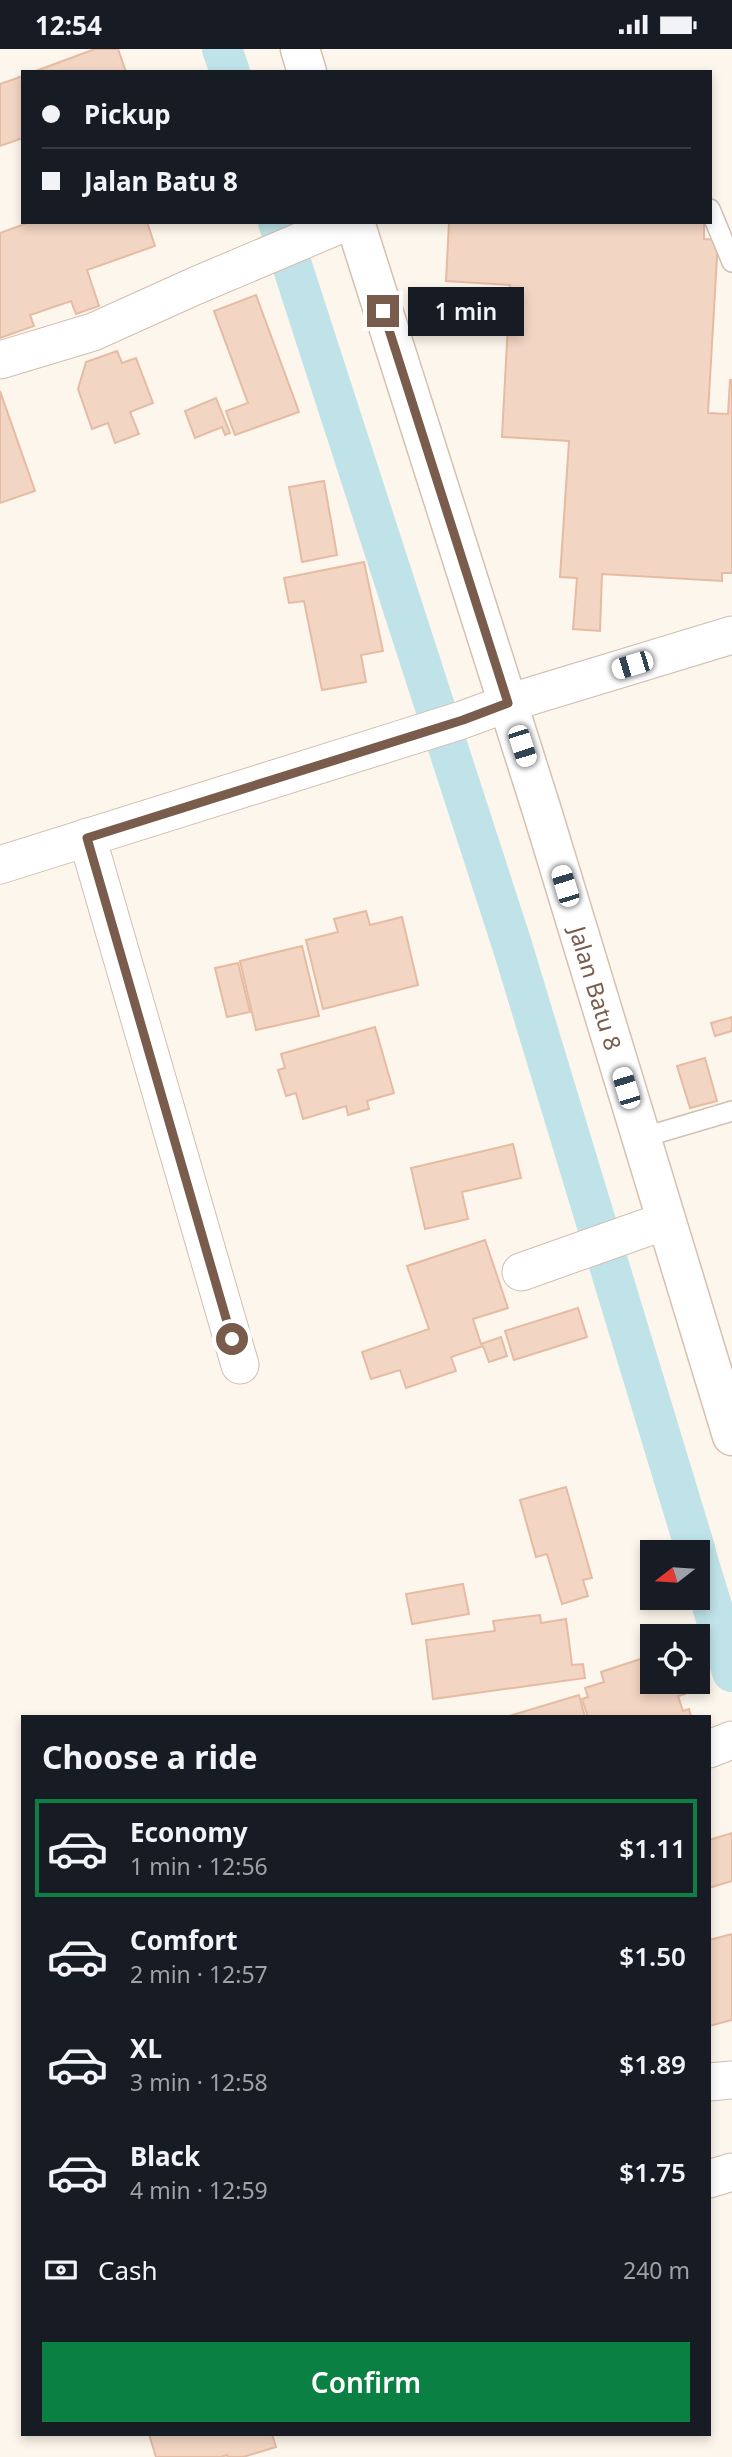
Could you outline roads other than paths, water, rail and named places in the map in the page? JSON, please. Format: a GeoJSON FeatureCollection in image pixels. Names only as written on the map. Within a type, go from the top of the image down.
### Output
{"type":"FeatureCollection","features":[{"type":"Feature","properties":{"kind":"street"},"geometry":{"type":"LineString","coordinates":[[300,49],[306,70]]}},
{"type":"Feature","properties":{"kind":"street"},"geometry":{"type":"LineString","coordinates":[[0,360],[93,333],[341,224]]}},
{"type":"Feature","properties":{"kind":"street","name":"Jalan Batu 8"},"geometry":{"type":"LineString","coordinates":[[356,224],[508,703],[732,1436]]}},
{"type":"Feature","properties":{"kind":"street"},"geometry":{"type":"LineString","coordinates":[[0,865],[388,744],[508,703],[732,635]]}},
{"type":"Feature","properties":{"kind":"street"},"geometry":{"type":"LineString","coordinates":[[87,838],[240,1365]]}},
{"type":"Feature","properties":{"kind":"street"},"geometry":{"type":"LineString","coordinates":[[533,1268],[665,1221]]}},
{"type":"Feature","properties":{"kind":"street"},"geometry":{"type":"LineString","coordinates":[[711,1748],[732,1740]]}},
{"type":"Feature","properties":{"kind":"street"},"geometry":{"type":"LineString","coordinates":[[711,2082],[732,2080]]}},
{"type":"Feature","properties":{"kind":"street"},"geometry":{"type":"LineString","coordinates":[[711,2178],[732,2172]]}},
{"type":"Feature","properties":{"kind":"lane"},"geometry":{"type":"LineString","coordinates":[[712,214],[732,262]]}},
{"type":"Feature","properties":{"kind":"lane"},"geometry":{"type":"LineString","coordinates":[[641,1138],[732,1111]]}},
{"type":"Feature","properties":{"kind":"waterway"},"geometry":{"type":"LineString","coordinates":[[222,49],[229,70]]}},
{"type":"Feature","properties":{"kind":"waterway"},"geometry":{"type":"LineString","coordinates":[[279,224],[512,945],[692,1540]]}},
{"type":"Feature","properties":{"kind":"waterway"},"geometry":{"type":"LineString","coordinates":[[710,1600],[732,1672]]}}]}
